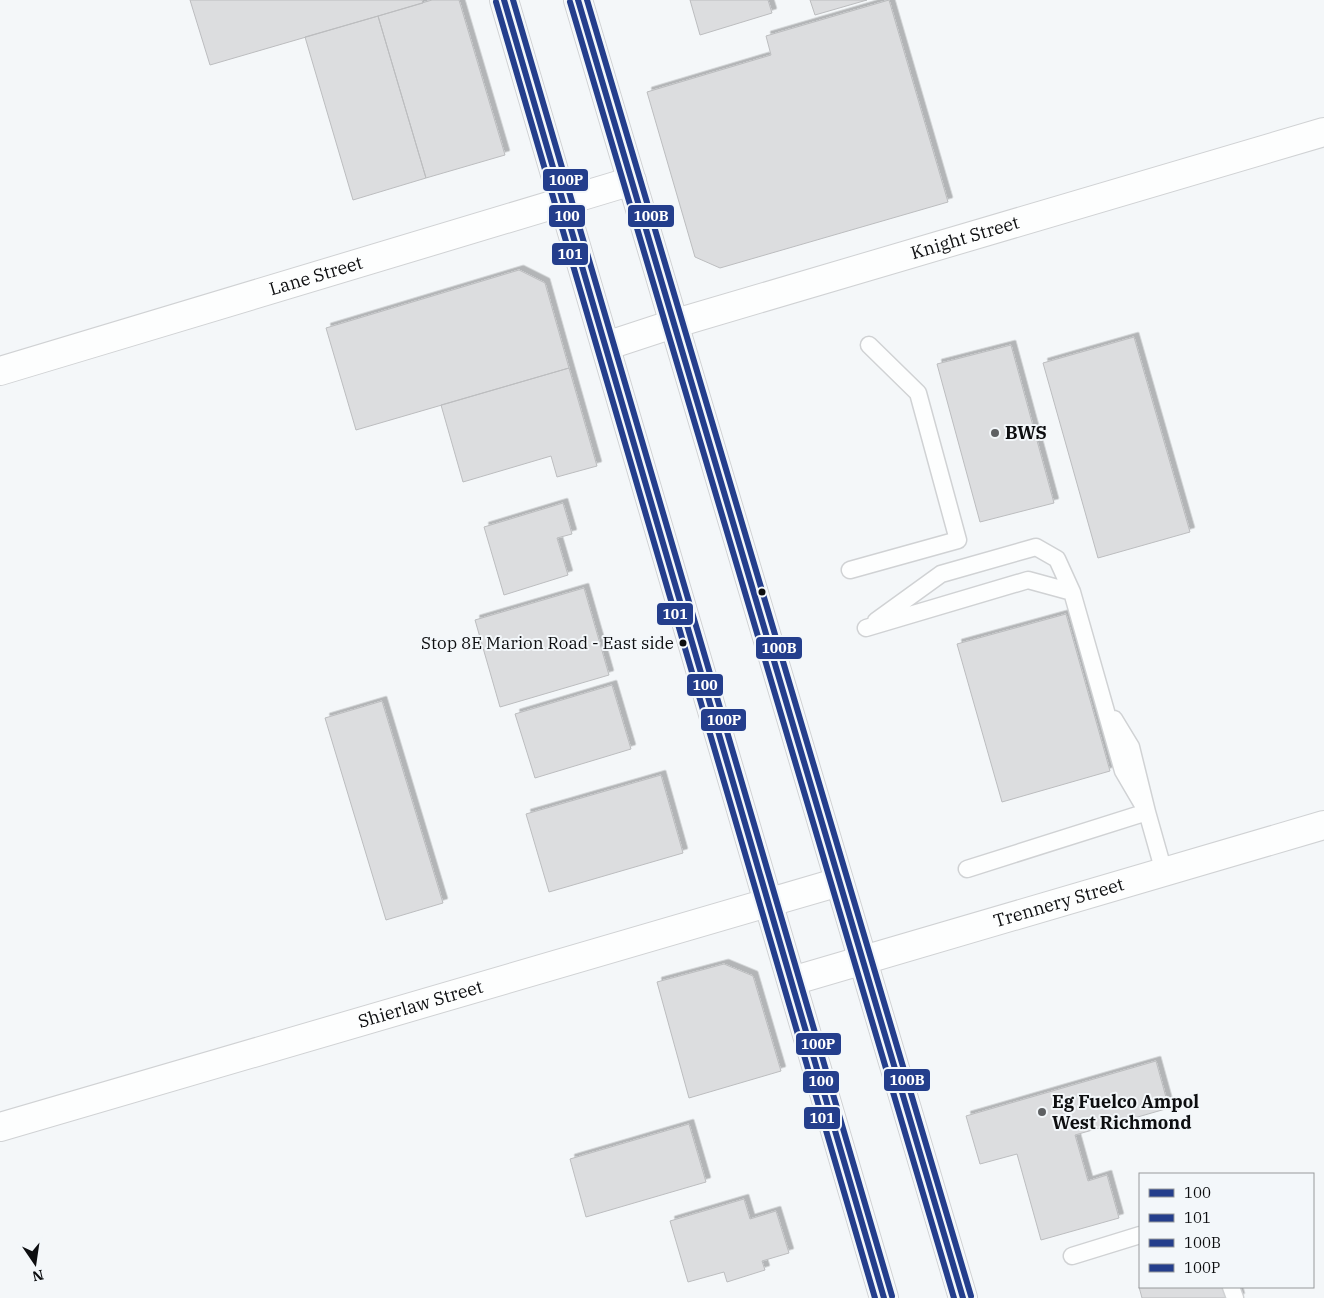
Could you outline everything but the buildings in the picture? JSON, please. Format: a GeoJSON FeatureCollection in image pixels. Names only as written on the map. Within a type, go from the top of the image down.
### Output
{"type":"FeatureCollection","features":[{"type":"Feature","properties":{"kind":"street"},"geometry":{"type":"LineString","coordinates":[[504,0],[565,201],[884,1298]]}},
{"type":"Feature","properties":{"kind":"street"},"geometry":{"type":"LineString","coordinates":[[578,0],[963,1298]]}},
{"type":"Feature","properties":{"kind":"street","name":"Knight Street"},"geometry":{"type":"LineString","coordinates":[[606,346],[673,324],[1324,132]]}},
{"type":"Feature","properties":{"kind":"street","name":"Lane Street"},"geometry":{"type":"LineString","coordinates":[[0,371],[632,181]]}},
{"type":"Feature","properties":{"kind":"street","name":"Trennery Street"},"geometry":{"type":"LineString","coordinates":[[792,982],[1324,825]]}},
{"type":"Feature","properties":{"kind":"street","name":"Shierlaw Street"},"geometry":{"type":"LineString","coordinates":[[0,1127],[768,901],[839,882]]}},
{"type":"Feature","properties":{"kind":"lane"},"geometry":{"type":"LineString","coordinates":[[850,570],[958,540],[918,393],[869,345]]}},
{"type":"Feature","properties":{"kind":"lane"},"geometry":{"type":"LineString","coordinates":[[1072,592],[1028,580],[866,628],[941,574],[1036,547],[1057,559],[1072,592],[1123,771],[1147,812],[1164,872]]}},
{"type":"Feature","properties":{"kind":"lane"},"geometry":{"type":"LineString","coordinates":[[967,869],[1147,812]]}},
{"type":"Feature","properties":{"kind":"lane"},"geometry":{"type":"LineString","coordinates":[[1072,1256],[1139,1235]]}},
{"type":"Feature","properties":{"kind":"transit line","name":"100"},"geometry":{"type":"LineString","coordinates":[[504,0],[884,1298]]}},
{"type":"Feature","properties":{"kind":"transit line","name":"100P"},"geometry":{"type":"LineString","coordinates":[[513,0],[892,1296]]}},
{"type":"Feature","properties":{"kind":"transit line","name":"100"},"geometry":{"type":"LineString","coordinates":[[578,0],[963,1298]]}},
{"type":"Feature","properties":{"kind":"transit line","name":"100B"},"geometry":{"type":"LineString","coordinates":[[587,0],[971,1296]]}},
{"type":"Feature","properties":{"kind":"transit line","name":"101"},"geometry":{"type":"LineString","coordinates":[[496,2],[875,1298]]}},
{"type":"Feature","properties":{"kind":"transit line","name":"101"},"geometry":{"type":"LineString","coordinates":[[570,2],[954,1298]]}},
{"type":"Feature","properties":{"kind":"place","name":"BWS"},"geometry":{"type":"Point","coordinates":[995,433]}},
{"type":"Feature","properties":{"kind":"place","name":"Stop 8E Marion Road - East side"},"geometry":{"type":"Point","coordinates":[683,643]}},
{"type":"Feature","properties":{"kind":"place","name":"Eg Fuelco Ampol West Richmond"},"geometry":{"type":"Point","coordinates":[1042,1112]}}]}
